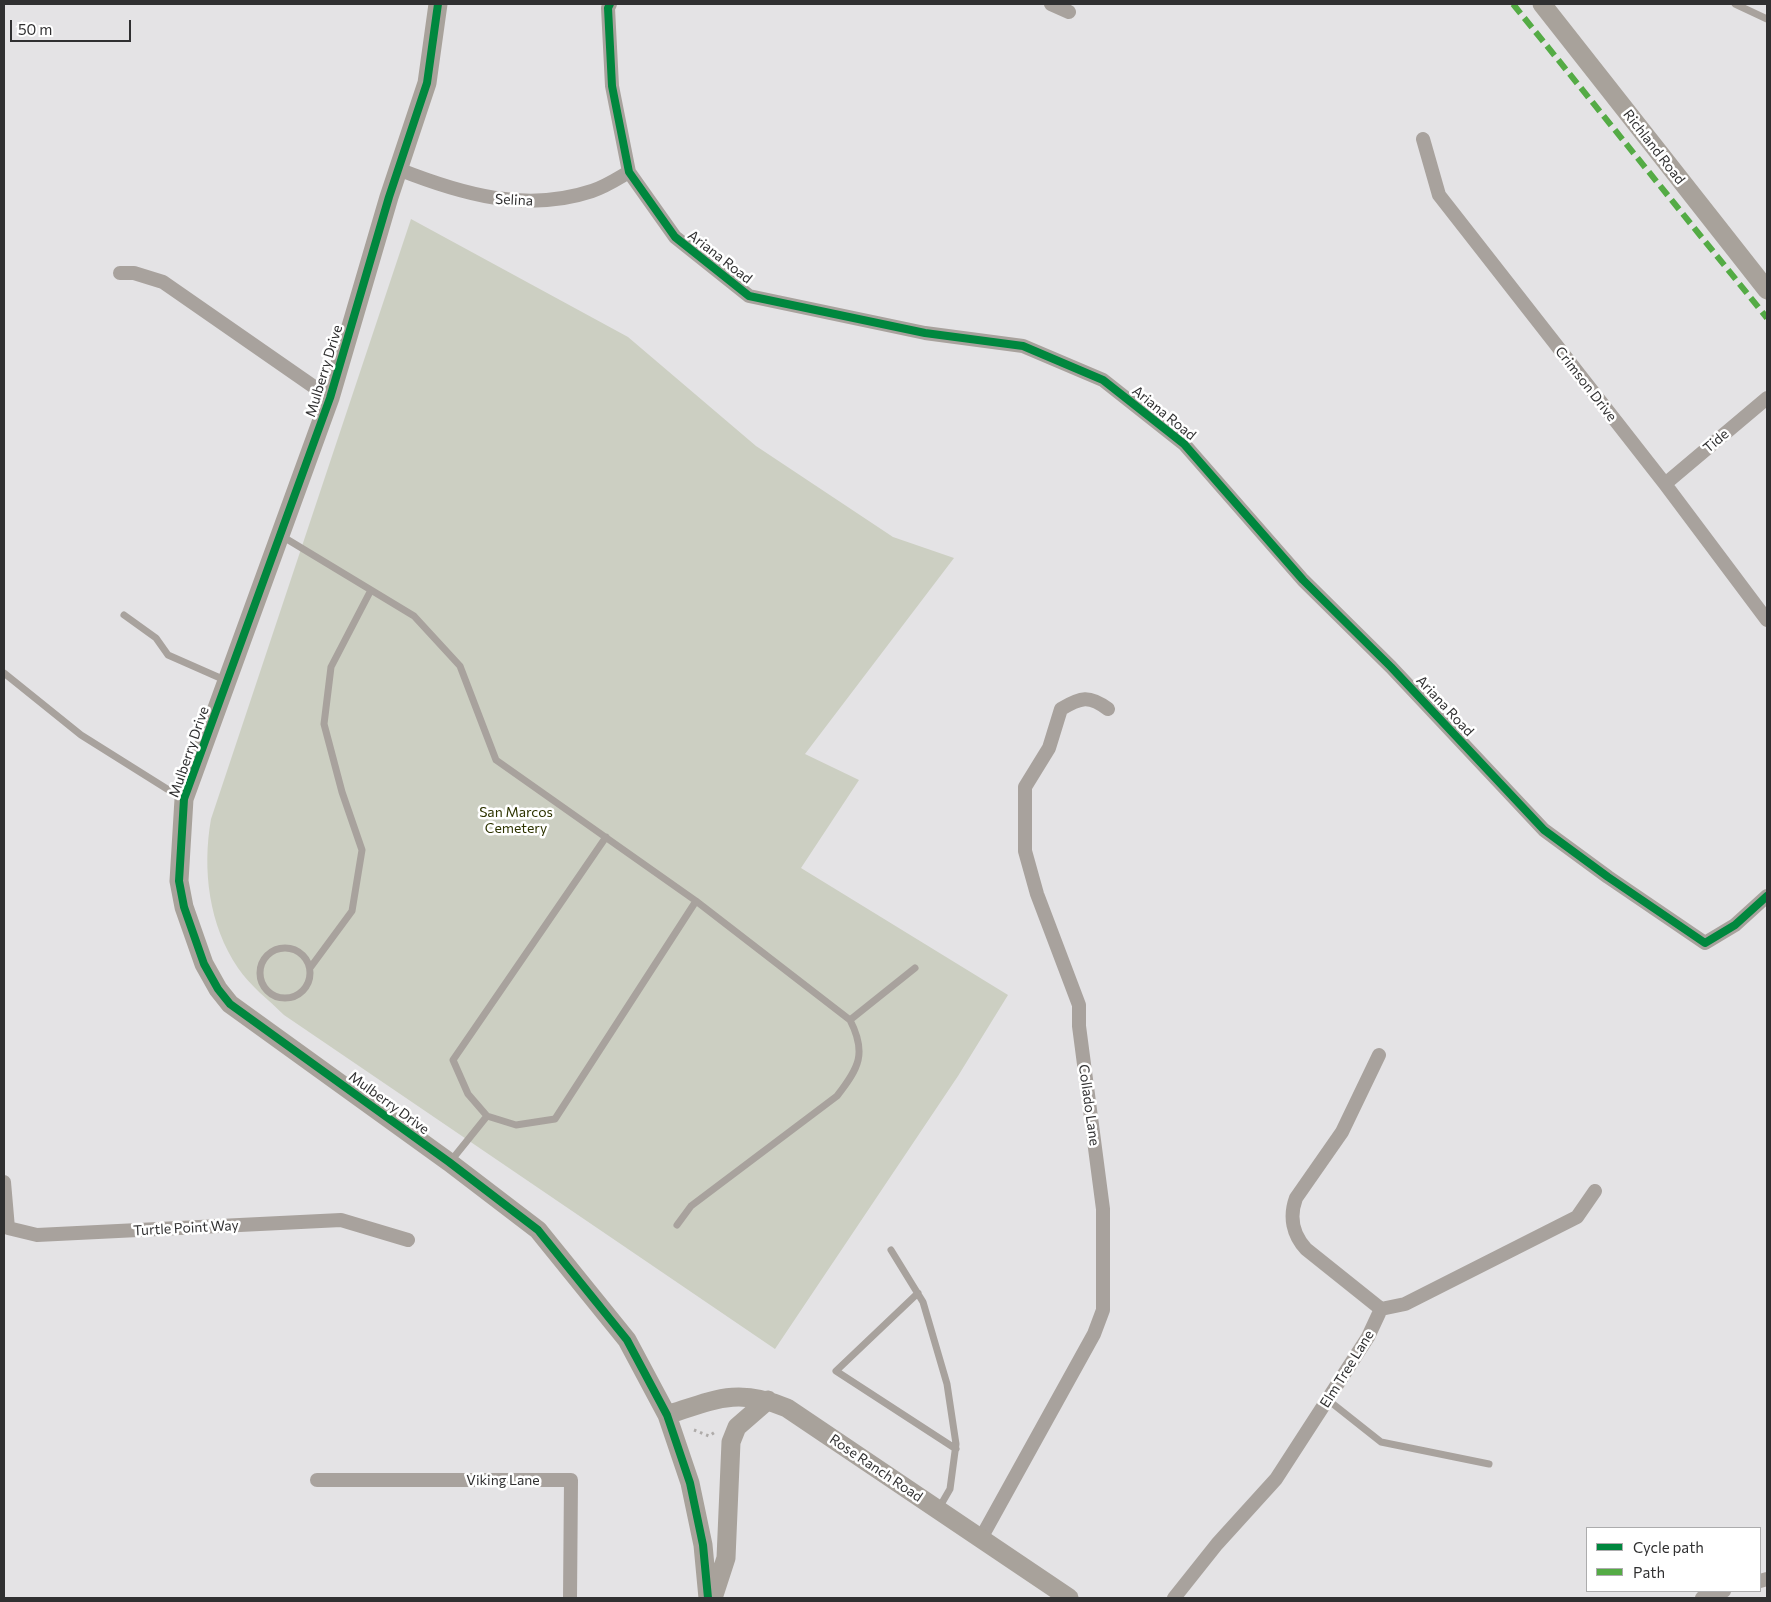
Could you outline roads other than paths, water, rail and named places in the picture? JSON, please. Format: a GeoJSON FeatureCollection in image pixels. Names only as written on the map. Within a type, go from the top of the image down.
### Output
{"type":"FeatureCollection","features":[{"type":"Feature","properties":{"kind":"main road","name":"Mulberry Drive"},"geometry":{"type":"LineString","coordinates":[[438,4],[427,83],[398,169],[330,398],[184,799],[179,881],[190,926],[204,964],[218,989],[230,1004],[449,1162],[538,1230],[627,1340],[667,1415],[692,1492],[704,1545],[708,1598]]}},
{"type":"Feature","properties":{"kind":"main road","name":"Richland Road"},"geometry":{"type":"LineString","coordinates":[[1542,4],[1767,290]]}},
{"type":"Feature","properties":{"kind":"main road","name":"Rose Ranch Road"},"geometry":{"type":"LineString","coordinates":[[667,1415],[724,1397],[746,1395],[768,1400],[787,1408],[980,1540],[1069,1598]]}},
{"type":"Feature","properties":{"kind":"main road"},"geometry":{"type":"LineString","coordinates":[[713,1598],[726,1558],[731,1442],[737,1427],[768,1400]]}},
{"type":"Feature","properties":{"kind":"street","name":"Ariana Road"},"geometry":{"type":"LineString","coordinates":[[610,4],[608,8],[612,86],[629,172],[675,237],[749,296],[925,333],[1023,346],[1103,380],[1184,444],[1303,580],[1391,667],[1544,830],[1608,877],[1705,943],[1734,925],[1767,896]]}},
{"type":"Feature","properties":{"kind":"street"},"geometry":{"type":"LineString","coordinates":[[1051,4],[1069,12]]}},
{"type":"Feature","properties":{"kind":"street","name":"Crimson Drive"},"geometry":{"type":"LineString","coordinates":[[1423,139],[1439,195],[1665,484],[1767,620]]}},
{"type":"Feature","properties":{"kind":"street","name":"Selina"},"geometry":{"type":"LineString","coordinates":[[398,169],[485,198],[530,202],[563,199],[593,191],[629,172]]}},
{"type":"Feature","properties":{"kind":"street"},"geometry":{"type":"LineString","coordinates":[[120,273],[134,274],[163,282],[330,398]]}},
{"type":"Feature","properties":{"kind":"street","name":"Tide"},"geometry":{"type":"LineString","coordinates":[[1665,484],[1767,398]]}},
{"type":"Feature","properties":{"kind":"street","name":"Collado Lane"},"geometry":{"type":"LineString","coordinates":[[980,1540],[1094,1334],[1103,1310],[1103,1208],[1079,1026],[1079,1004],[1037,894],[1025,851],[1025,787],[1049,748],[1062,709],[1079,698],[1096,700],[1108,709]]}},
{"type":"Feature","properties":{"kind":"street"},"geometry":{"type":"LineString","coordinates":[[1379,1055],[1342,1132],[1296,1198],[1292,1208],[1296,1238],[1306,1249],[1381,1309],[1405,1304],[1576,1218],[1595,1191]]}},
{"type":"Feature","properties":{"kind":"street","name":"Turtle Point Way"},"geometry":{"type":"LineString","coordinates":[[4,1182],[8,1228],[37,1235],[341,1220],[408,1240]]}},
{"type":"Feature","properties":{"kind":"street","name":"Elm Tree Lane"},"geometry":{"type":"LineString","coordinates":[[1174,1598],[1217,1544],[1276,1479],[1368,1338],[1381,1309]]}},
{"type":"Feature","properties":{"kind":"street","name":"Viking Lane"},"geometry":{"type":"LineString","coordinates":[[316,1480],[571,1480],[570,1598]]}},
{"type":"Feature","properties":{"kind":"street"},"geometry":{"type":"LineString","coordinates":[[1702,1598],[1721,1592]]}},
{"type":"Feature","properties":{"kind":"lane"},"geometry":{"type":"LineString","coordinates":[[1735,4],[1767,19]]}},
{"type":"Feature","properties":{"kind":"lane"},"geometry":{"type":"LineString","coordinates":[[280,535],[414,616],[460,666],[496,760],[696,901],[850,1020],[857,1034],[861,1056],[852,1078],[837,1096],[691,1206],[677,1225]]}},
{"type":"Feature","properties":{"kind":"lane"},"geometry":{"type":"LineString","coordinates":[[310,968],[302,954],[294,949],[279,948],[272,951],[262,962],[260,978],[267,990],[280,997],[288,998],[302,991],[307,984],[310,968],[352,911],[362,850],[342,792],[324,724],[331,667],[371,590]]}},
{"type":"Feature","properties":{"kind":"lane"},"geometry":{"type":"LineString","coordinates":[[124,614],[156,638],[168,655],[227,681]]}},
{"type":"Feature","properties":{"kind":"lane"},"geometry":{"type":"LineString","coordinates":[[4,673],[81,735],[184,799]]}},
{"type":"Feature","properties":{"kind":"lane"},"geometry":{"type":"LineString","coordinates":[[606,838],[453,1060],[468,1094],[487,1116],[516,1125],[556,1119],[696,901]]}},
{"type":"Feature","properties":{"kind":"lane"},"geometry":{"type":"LineString","coordinates":[[850,1020],[915,968]]}},
{"type":"Feature","properties":{"kind":"lane"},"geometry":{"type":"LineString","coordinates":[[449,1162],[487,1116]]}},
{"type":"Feature","properties":{"kind":"lane"},"geometry":{"type":"LineString","coordinates":[[890,1250],[924,1302],[947,1384],[956,1449],[950,1488],[937,1510]]}},
{"type":"Feature","properties":{"kind":"lane"},"geometry":{"type":"LineString","coordinates":[[918,1293],[836,1371],[956,1449]]}},
{"type":"Feature","properties":{"kind":"lane"},"geometry":{"type":"LineString","coordinates":[[1328,1400],[1381,1442],[1489,1464]]}},
{"type":"Feature","properties":{"kind":"park label","name":"San Marcos Cemetery"},"geometry":{"type":"Point","coordinates":[516,820]}}]}
